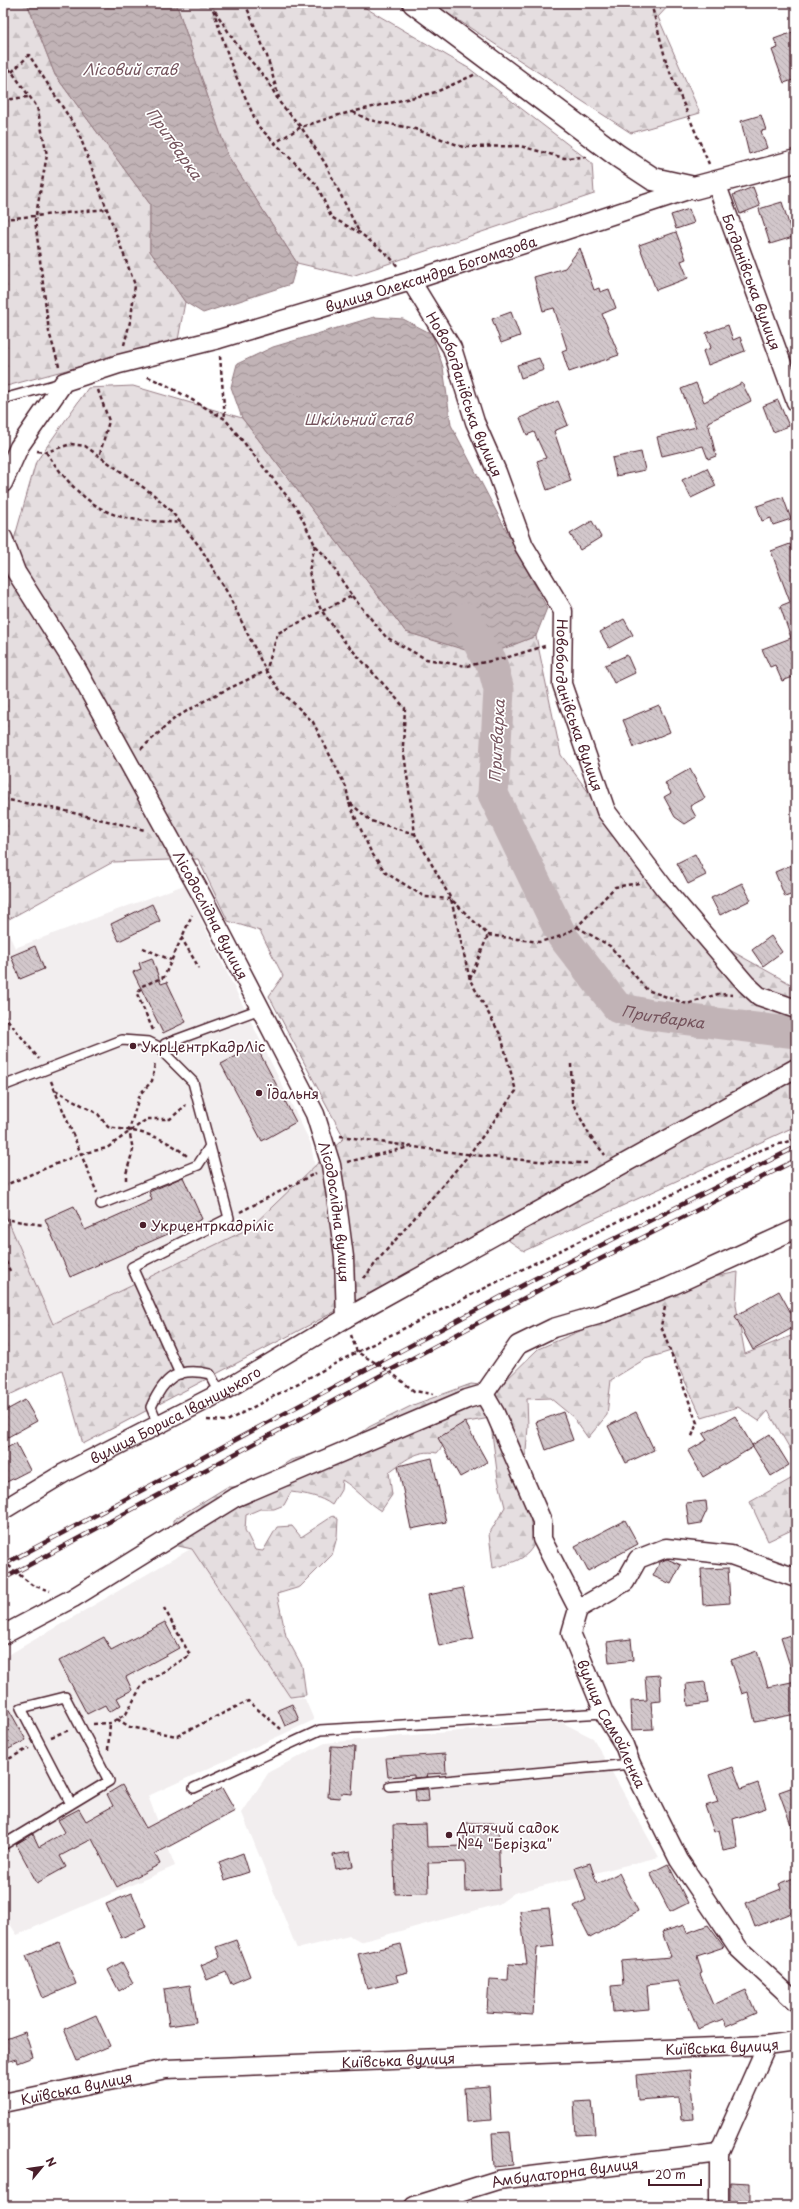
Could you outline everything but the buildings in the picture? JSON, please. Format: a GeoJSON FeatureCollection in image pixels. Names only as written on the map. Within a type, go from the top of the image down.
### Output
{"type":"FeatureCollection","features":[{"type":"Feature","properties":{"kind":"street"},"geometry":{"type":"LineString","coordinates":[[414,3],[618,156],[653,179],[694,188]]}},
{"type":"Feature","properties":{"kind":"street","name":"вулиця Олександра Богомазова"},"geometry":{"type":"LineString","coordinates":[[64,382],[119,364],[219,339],[411,281],[694,188],[796,161]]}},
{"type":"Feature","properties":{"kind":"street","name":"Богданівська вулиця"},"geometry":{"type":"LineString","coordinates":[[716,183],[796,402]]}},
{"type":"Feature","properties":{"kind":"street","name":"Новобогданівська вулиця"},"geometry":{"type":"LineString","coordinates":[[411,281],[452,348],[475,422],[497,472],[524,546],[563,611],[562,684],[606,811],[658,880],[746,984],[760,996],[796,1009]]}},
{"type":"Feature","properties":{"kind":"street"},"geometry":{"type":"LineString","coordinates":[[3,483],[19,447],[64,382]]}},
{"type":"Feature","properties":{"kind":"street","name":"Лісодослідна вулиця"},"geometry":{"type":"LineString","coordinates":[[3,538],[16,572],[73,662],[128,760],[201,894],[315,1114],[331,1166],[344,1257],[346,1310]]}},
{"type":"Feature","properties":{"kind":"street","name":"вулиця Бориса Іваницького"},"geometry":{"type":"LineString","coordinates":[[3,1510],[64,1473],[220,1393],[346,1310],[623,1164],[796,1068]]}},
{"type":"Feature","properties":{"kind":"street"},"geometry":{"type":"LineString","coordinates":[[3,1635],[73,1598],[234,1498],[467,1399],[484,1394],[518,1345],[552,1328],[598,1315],[669,1287],[794,1230]]}},
{"type":"Feature","properties":{"kind":"street"},"geometry":{"type":"LineString","coordinates":[[484,1394],[496,1413],[542,1521],[542,1539],[578,1608],[625,1582],[638,1559],[666,1548],[731,1556],[796,1578]]}},
{"type":"Feature","properties":{"kind":"street","name":"вулиця Самойленка"},"geometry":{"type":"LineString","coordinates":[[578,1608],[572,1633],[604,1713],[624,1746],[631,1764],[680,1860],[739,1949],[796,2002]]}},
{"type":"Feature","properties":{"kind":"street","name":"Київська вулиця"},"geometry":{"type":"LineString","coordinates":[[3,2103],[166,2069],[767,2045],[796,2040]]}},
{"type":"Feature","properties":{"kind":"street"},"geometry":{"type":"LineString","coordinates":[[719,2206],[719,2153],[767,2045]]}},
{"type":"Feature","properties":{"kind":"street","name":"Амбулаторна вулиця"},"geometry":{"type":"LineString","coordinates":[[414,2206],[498,2180],[719,2153]]}},
{"type":"Feature","properties":{"kind":"lane"},"geometry":{"type":"LineString","coordinates":[[3,398],[64,382]]}},
{"type":"Feature","properties":{"kind":"lane"},"geometry":{"type":"LineString","coordinates":[[165,1044],[260,1009]]}},
{"type":"Feature","properties":{"kind":"lane"},"geometry":{"type":"LineString","coordinates":[[3,1086],[122,1040],[149,1042],[155,1045],[193,1082],[229,1218],[132,1266],[180,1374]]}},
{"type":"Feature","properties":{"kind":"lane"},"geometry":{"type":"LineString","coordinates":[[102,1204],[198,1165],[210,1146]]}},
{"type":"Feature","properties":{"kind":"lane"},"geometry":{"type":"LineString","coordinates":[[158,1424],[151,1406],[160,1388],[175,1375],[194,1370],[210,1374],[220,1393]]}},
{"type":"Feature","properties":{"kind":"lane"},"geometry":{"type":"LineString","coordinates":[[3,1845],[71,1804],[109,1781],[65,1697],[21,1708],[71,1804]]}},
{"type":"Feature","properties":{"kind":"lane"},"geometry":{"type":"LineString","coordinates":[[194,1788],[320,1730],[604,1713]]}},
{"type":"Feature","properties":{"kind":"lane"},"geometry":{"type":"LineString","coordinates":[[390,1786],[631,1764]]}},
{"type":"Feature","properties":{"kind":"path"},"geometry":{"type":"LineString","coordinates":[[211,3],[232,67],[258,126],[273,144],[317,185],[331,217],[360,233],[389,256],[411,281]]}},
{"type":"Feature","properties":{"kind":"path"},"geometry":{"type":"LineString","coordinates":[[245,3],[267,56],[280,103]]}},
{"type":"Feature","properties":{"kind":"path"},"geometry":{"type":"LineString","coordinates":[[651,3],[667,65],[716,183]]}},
{"type":"Feature","properties":{"kind":"path"},"geometry":{"type":"LineString","coordinates":[[212,7],[235,42],[267,80],[280,103],[301,127],[325,163],[360,233]]}},
{"type":"Feature","properties":{"kind":"path"},"geometry":{"type":"LineString","coordinates":[[12,72],[29,55],[78,131],[135,285],[131,318],[119,364],[168,386],[225,419],[298,510],[315,545],[327,558],[352,596],[386,637],[426,659],[466,666],[505,658],[562,641]]}},
{"type":"Feature","properties":{"kind":"path"},"geometry":{"type":"LineString","coordinates":[[3,64],[12,72],[28,97],[37,107],[46,155],[36,216],[48,332],[64,382]]}},
{"type":"Feature","properties":{"kind":"path"},"geometry":{"type":"LineString","coordinates":[[273,144],[301,127],[353,112],[436,92],[496,64]]}},
{"type":"Feature","properties":{"kind":"path"},"geometry":{"type":"LineString","coordinates":[[3,100],[28,97]]}},
{"type":"Feature","properties":{"kind":"path"},"geometry":{"type":"LineString","coordinates":[[353,112],[369,120],[415,129],[463,147],[520,146],[564,158],[588,157]]}},
{"type":"Feature","properties":{"kind":"path"},"geometry":{"type":"LineString","coordinates":[[3,219],[107,209]]}},
{"type":"Feature","properties":{"kind":"path"},"geometry":{"type":"LineString","coordinates":[[219,339],[225,419]]}},
{"type":"Feature","properties":{"kind":"path"},"geometry":{"type":"LineString","coordinates":[[89,373],[100,396],[109,421],[99,457]]}},
{"type":"Feature","properties":{"kind":"path"},"geometry":{"type":"LineString","coordinates":[[19,447],[46,452],[71,444],[85,446],[154,495],[181,523],[200,547],[227,592],[266,671],[280,690],[313,722],[346,787],[349,802],[371,852],[386,873],[425,897],[451,899],[488,935],[539,942],[562,936],[577,927],[615,887],[658,880]]}},
{"type":"Feature","properties":{"kind":"path"},"geometry":{"type":"LineString","coordinates":[[46,452],[63,476],[96,507],[123,517],[181,523]]}},
{"type":"Feature","properties":{"kind":"path"},"geometry":{"type":"LineString","coordinates":[[315,545],[309,571],[312,591],[321,610],[344,641],[405,708],[403,746],[415,834],[451,899],[470,980],[501,1036],[516,1091],[468,1156],[378,1260],[346,1310],[357,1352],[388,1370],[414,1391],[437,1395]]}},
{"type":"Feature","properties":{"kind":"path"},"geometry":{"type":"LineString","coordinates":[[128,760],[175,718],[210,697],[266,671],[278,633],[321,610],[352,596]]}},
{"type":"Feature","properties":{"kind":"path"},"geometry":{"type":"LineString","coordinates":[[3,799],[57,809],[168,835]]}},
{"type":"Feature","properties":{"kind":"path"},"geometry":{"type":"LineString","coordinates":[[349,802],[371,821],[415,834]]}},
{"type":"Feature","properties":{"kind":"path"},"geometry":{"type":"LineString","coordinates":[[127,1194],[126,1174],[133,1150],[129,1130],[140,1094],[152,1081],[155,1045],[155,1035],[137,994],[142,986],[164,977],[201,894]]}},
{"type":"Feature","properties":{"kind":"path"},"geometry":{"type":"LineString","coordinates":[[577,927],[610,946],[647,990],[687,1004],[718,994],[760,996]]}},
{"type":"Feature","properties":{"kind":"path"},"geometry":{"type":"LineString","coordinates":[[470,980],[488,935]]}},
{"type":"Feature","properties":{"kind":"path"},"geometry":{"type":"LineString","coordinates":[[182,937],[199,968]]}},
{"type":"Feature","properties":{"kind":"path"},"geometry":{"type":"LineString","coordinates":[[144,948],[172,960]]}},
{"type":"Feature","properties":{"kind":"path"},"geometry":{"type":"LineString","coordinates":[[3,1014],[47,1069],[80,1154],[102,1204]]}},
{"type":"Feature","properties":{"kind":"path"},"geometry":{"type":"LineString","coordinates":[[571,1064],[572,1102],[590,1136],[612,1164],[623,1164]]}},
{"type":"Feature","properties":{"kind":"path"},"geometry":{"type":"LineString","coordinates":[[55,1090],[98,1114],[108,1127],[152,1134],[176,1147],[198,1165]]}},
{"type":"Feature","properties":{"kind":"path"},"geometry":{"type":"LineString","coordinates":[[3,1186],[80,1154],[107,1148],[129,1130],[147,1119],[170,1119],[197,1096]]}},
{"type":"Feature","properties":{"kind":"path"},"geometry":{"type":"LineString","coordinates":[[322,1133],[468,1156],[538,1163],[590,1163]]}},
{"type":"Feature","properties":{"kind":"path"},"geometry":{"type":"LineString","coordinates":[[203,1420],[227,1421],[357,1352],[763,1149],[796,1139]]}},
{"type":"Feature","properties":{"kind":"path"},"geometry":{"type":"LineString","coordinates":[[229,1218],[331,1166],[412,1147]]}},
{"type":"Feature","properties":{"kind":"path"},"geometry":{"type":"LineString","coordinates":[[3,1219],[43,1225]]}},
{"type":"Feature","properties":{"kind":"path"},"geometry":{"type":"LineString","coordinates":[[3,1255],[10,1271]]}},
{"type":"Feature","properties":{"kind":"path"},"geometry":{"type":"LineString","coordinates":[[669,1287],[661,1326],[697,1423],[691,1439]]}},
{"type":"Feature","properties":{"kind":"path"},"geometry":{"type":"LineString","coordinates":[[3,1562],[32,1585],[73,1598]]}},
{"type":"Feature","properties":{"kind":"path"},"geometry":{"type":"LineString","coordinates":[[3,1762],[39,1742],[81,1726],[110,1723],[126,1714],[142,1685],[190,1655],[164,1608]]}},
{"type":"Feature","properties":{"kind":"path"},"geometry":{"type":"LineString","coordinates":[[116,1719],[130,1727],[177,1736],[248,1701],[281,1729]]}},
{"type":"Feature","properties":{"kind":"shaded area","name":"УкрЦентрКадрЛіс"},"geometry":{"type":"Polygon","coordinates":[[[184,885],[311,1144],[321,1205],[3,1351],[3,921],[15,948],[184,885]]]}},
{"type":"Feature","properties":{"kind":"shaded area"},"geometry":{"type":"Polygon","coordinates":[[[192,1548],[290,1697],[305,1699],[314,1720],[148,1796],[175,1866],[17,1935],[3,1913],[3,1658],[192,1548]]]}},
{"type":"Feature","properties":{"kind":"shaded area","name":"Дитячий садок №4 \"Берізка\""},"geometry":{"type":"Polygon","coordinates":[[[561,1722],[593,1738],[659,1857],[514,1893],[499,1904],[360,1942],[349,1936],[297,1949],[242,1813],[269,1772],[325,1743],[561,1722]]]}},
{"type":"Feature","properties":{"kind":"green space"},"geometry":{"type":"Polygon","coordinates":[[[3,3],[27,3],[55,75],[150,204],[150,251],[185,302],[178,340],[3,387],[3,3]]]}},
{"type":"Feature","properties":{"kind":"green space"},"geometry":{"type":"Polygon","coordinates":[[[176,3],[357,3],[470,69],[592,163],[594,194],[352,276],[297,263],[228,156],[176,3]]]}},
{"type":"Feature","properties":{"kind":"green space"},"geometry":{"type":"Polygon","coordinates":[[[432,3],[671,3],[658,17],[700,113],[631,133],[432,3]]]}},
{"type":"Feature","properties":{"kind":"green space"},"geometry":{"type":"Polygon","coordinates":[[[133,386],[242,418],[406,632],[485,655],[536,636],[561,755],[706,951],[719,944],[796,987],[796,1126],[524,1251],[492,1229],[83,1444],[62,1370],[3,1398],[3,1209],[53,1324],[250,1228],[344,1138],[269,996],[283,976],[260,931],[228,921],[198,859],[113,862],[9,919],[3,906],[3,552],[8,561],[36,462],[88,388],[133,386]]]}},
{"type":"Feature","properties":{"kind":"green space"},"geometry":{"type":"Polygon","coordinates":[[[738,1272],[736,1305],[745,1354],[796,1334],[796,1459],[768,1411],[759,1421],[738,1407],[702,1418],[671,1351],[645,1359],[611,1380],[607,1415],[588,1438],[573,1417],[550,1398],[527,1399],[528,1427],[524,1476],[534,1544],[527,1554],[511,1563],[493,1568],[489,1534],[505,1507],[498,1479],[490,1418],[462,1423],[437,1453],[430,1452],[417,1454],[389,1472],[392,1495],[381,1511],[342,1480],[341,1490],[332,1505],[318,1497],[291,1492],[284,1505],[274,1509],[260,1509],[246,1515],[245,1530],[255,1550],[263,1551],[277,1527],[292,1526],[301,1537],[333,1516],[338,1519],[337,1537],[332,1555],[300,1587],[277,1594],[286,1636],[302,1666],[306,1695],[290,1697],[192,1549],[174,1545],[173,1520],[227,1487],[248,1487],[291,1460],[346,1445],[369,1427],[413,1405],[471,1384],[499,1387],[538,1349],[699,1280],[738,1272]]]}},
{"type":"Feature","properties":{"kind":"green space"},"geometry":{"type":"Polygon","coordinates":[[[796,1476],[796,1528],[768,1541],[750,1502],[796,1476]]]}},
{"type":"Feature","properties":{"kind":"water","name":"Лісовий став"},"geometry":{"type":"Polygon","coordinates":[[[27,3],[176,3],[228,156],[297,263],[291,284],[203,313],[185,302],[150,251],[150,204],[55,75],[27,3]]]}},
{"type":"Feature","properties":{"kind":"water","name":"Шкільний став"},"geometry":{"type":"Polygon","coordinates":[[[374,317],[403,319],[432,334],[443,367],[451,425],[547,608],[536,636],[485,656],[406,632],[242,418],[231,387],[237,364],[273,347],[374,317]]]}},
{"type":"Feature","properties":{"kind":"waterway","name":"Притварка"},"geometry":{"type":"LineString","coordinates":[[466,618],[485,656],[491,660],[499,690],[493,794],[562,936],[618,1008],[651,1015],[796,1033]]}},
{"type":"Feature","properties":{"kind":"railway"},"geometry":{"type":"LineString","coordinates":[[3,1565],[536,1278],[796,1147]]}},
{"type":"Feature","properties":{"kind":"railway"},"geometry":{"type":"LineString","coordinates":[[3,1579],[541,1289],[796,1160]]}},
{"type":"Feature","properties":{"kind":"place","name":"УкрЦентрКадрЛіс"},"geometry":{"type":"Point","coordinates":[133,1046]}},
{"type":"Feature","properties":{"kind":"place","name":"Їдальня"},"geometry":{"type":"Point","coordinates":[259,1093]}},
{"type":"Feature","properties":{"kind":"place","name":"Укрцентркадріліс"},"geometry":{"type":"Point","coordinates":[143,1225]}},
{"type":"Feature","properties":{"kind":"place","name":"Дитячий садок №4 \"Берізка\""},"geometry":{"type":"Point","coordinates":[449,1835]}}]}
